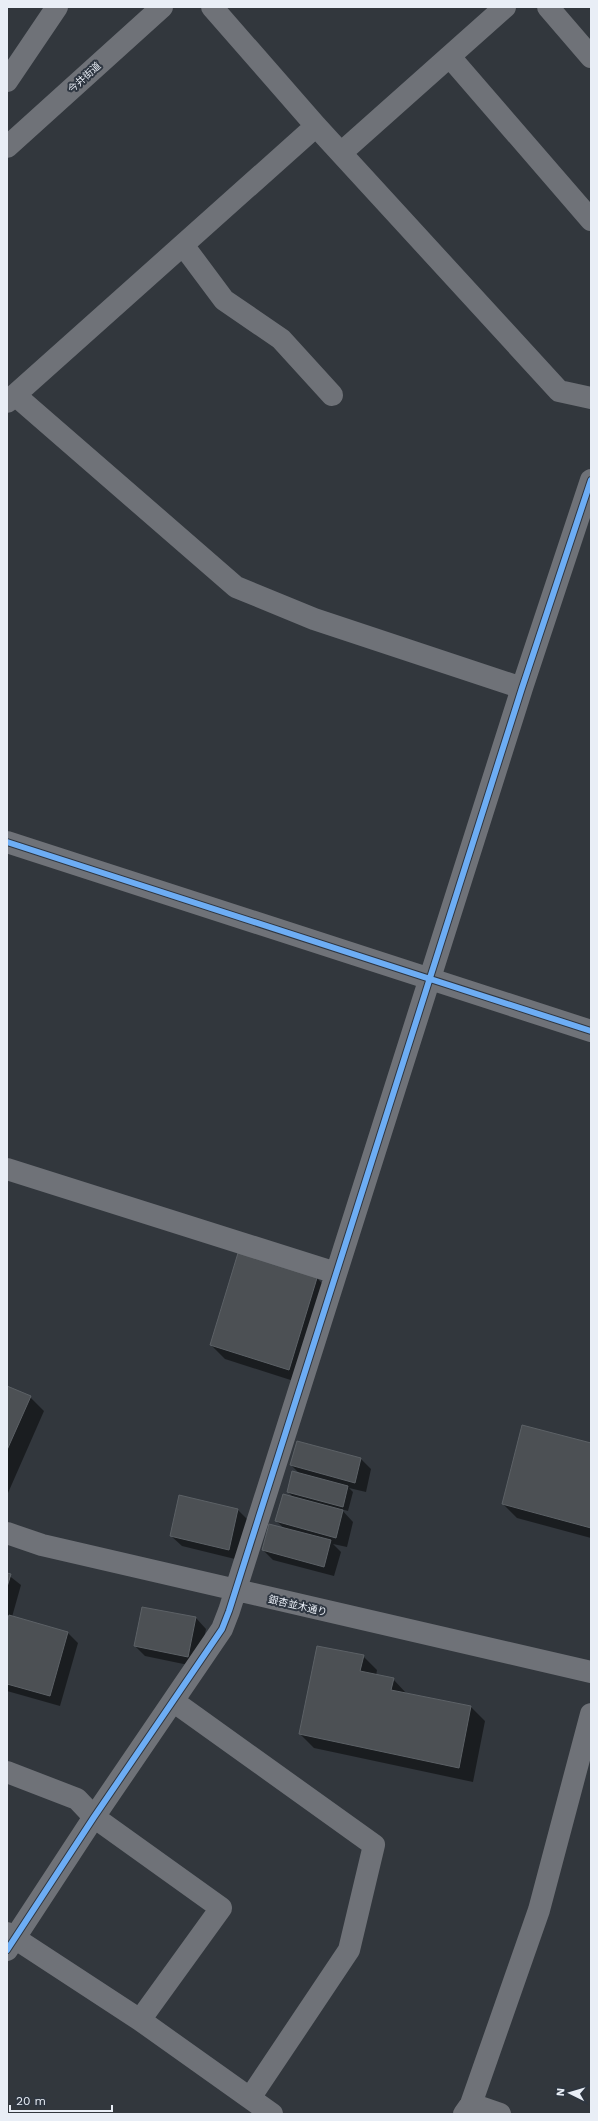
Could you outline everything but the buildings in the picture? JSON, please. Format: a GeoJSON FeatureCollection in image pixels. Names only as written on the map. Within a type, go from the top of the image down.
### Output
{"type":"FeatureCollection","features":[{"type":"Feature","properties":{"kind":"street"},"geometry":{"type":"LineString","coordinates":[[7,81],[57,7]]}},
{"type":"Feature","properties":{"kind":"street","name":"今井街道"},"geometry":{"type":"LineString","coordinates":[[7,147],[162,7]]}},
{"type":"Feature","properties":{"kind":"street"},"geometry":{"type":"LineString","coordinates":[[212,7],[316,126],[559,391],[591,398]]}},
{"type":"Feature","properties":{"kind":"street"},"geometry":{"type":"LineString","coordinates":[[341,153],[505,7]]}},
{"type":"Feature","properties":{"kind":"street"},"geometry":{"type":"LineString","coordinates":[[548,7],[591,57]]}},
{"type":"Feature","properties":{"kind":"street"},"geometry":{"type":"LineString","coordinates":[[450,56],[591,220]]}},
{"type":"Feature","properties":{"kind":"street"},"geometry":{"type":"LineString","coordinates":[[316,126],[11,399],[236,587],[314,619],[522,688]]}},
{"type":"Feature","properties":{"kind":"street"},"geometry":{"type":"LineString","coordinates":[[183,245],[224,300],[281,339],[332,395]]}},
{"type":"Feature","properties":{"kind":"street"},"geometry":{"type":"LineString","coordinates":[[272,2114],[140,2020],[10,1940],[222,1629],[431,978],[522,688],[591,480]]}},
{"type":"Feature","properties":{"kind":"street"},"geometry":{"type":"LineString","coordinates":[[7,842],[591,1031]]}},
{"type":"Feature","properties":{"kind":"street"},"geometry":{"type":"LineString","coordinates":[[7,1169],[336,1273]]}},
{"type":"Feature","properties":{"kind":"street","name":"銀杏並木通り"},"geometry":{"type":"LineString","coordinates":[[7,1533],[42,1545],[591,1672]]}},
{"type":"Feature","properties":{"kind":"street"},"geometry":{"type":"LineString","coordinates":[[173,1701],[374,1845],[348,1950],[250,2098]]}},
{"type":"Feature","properties":{"kind":"street"},"geometry":{"type":"LineString","coordinates":[[500,2114],[468,2109],[539,1910],[591,1714]]}},
{"type":"Feature","properties":{"kind":"street"},"geometry":{"type":"LineString","coordinates":[[7,1772],[77,1799],[94,1817],[220,1908],[140,2020]]}},
{"type":"Feature","properties":{"kind":"cycle path"},"geometry":{"type":"LineString","coordinates":[[7,1950],[94,1817],[222,1629],[229,1611],[522,688],[591,480]]}},
{"type":"Feature","properties":{"kind":"cycle path"},"geometry":{"type":"LineString","coordinates":[[7,842],[591,1031]]}}]}
